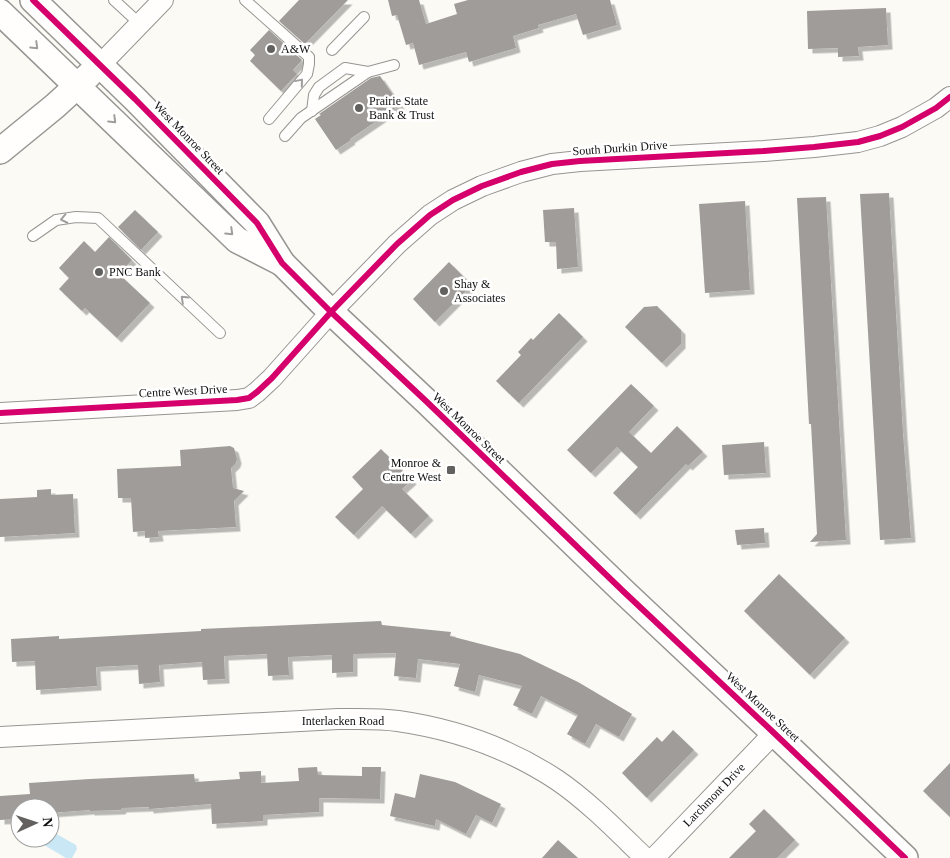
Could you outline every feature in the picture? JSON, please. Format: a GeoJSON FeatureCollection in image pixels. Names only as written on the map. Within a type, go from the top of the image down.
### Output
{"type":"FeatureCollection","features":[{"type":"Feature","properties":{"kind":"street","name":"West Monroe Street"},"geometry":{"type":"LineString","coordinates":[[33,0],[135,99],[257,223],[282,263],[331,312],[905,858]]}},
{"type":"Feature","properties":{"kind":"street"},"geometry":{"type":"LineString","coordinates":[[0,151],[100,65],[163,0]]}},
{"type":"Feature","properties":{"kind":"street","name":"West Monroe Street"},"geometry":{"type":"LineString","coordinates":[[0,12],[237,240],[282,263]]}},
{"type":"Feature","properties":{"kind":"street","name":"South Durkin Drive"},"geometry":{"type":"LineString","coordinates":[[331,312],[397,244],[430,216],[466,193],[511,175],[552,164],[580,161],[814,147],[858,142],[902,128],[936,108],[950,97]]}},
{"type":"Feature","properties":{"kind":"street","name":"Centre West Drive"},"geometry":{"type":"LineString","coordinates":[[0,413],[249,398],[272,378],[331,312]]}},
{"type":"Feature","properties":{"kind":"street","name":"Interlacken Road"},"geometry":{"type":"LineString","coordinates":[[0,737],[338,718],[398,721],[454,733],[497,748],[531,765],[558,781],[584,801],[645,858]]}},
{"type":"Feature","properties":{"kind":"street","name":"Larchmont Drive"},"geometry":{"type":"LineString","coordinates":[[654,858],[774,732]]}},
{"type":"Feature","properties":{"kind":"lane"},"geometry":{"type":"LineString","coordinates":[[114,0],[140,24]]}},
{"type":"Feature","properties":{"kind":"lane"},"geometry":{"type":"LineString","coordinates":[[246,0],[309,56],[307,74],[269,120]]}},
{"type":"Feature","properties":{"kind":"lane"},"geometry":{"type":"LineString","coordinates":[[332,50],[364,18]]}},
{"type":"Feature","properties":{"kind":"lane"},"geometry":{"type":"LineString","coordinates":[[285,136],[301,118],[368,72],[394,64]]}},
{"type":"Feature","properties":{"kind":"lane"},"geometry":{"type":"LineString","coordinates":[[312,111],[314,95],[319,87],[345,68],[368,72]]}},
{"type":"Feature","properties":{"kind":"lane"},"geometry":{"type":"LineString","coordinates":[[33,236],[56,220],[76,217],[98,218],[220,333]]}},
{"type":"Feature","properties":{"kind":"water"},"geometry":{"type":"Polygon","coordinates":[[[60,836],[76,845],[77,849],[72,858],[66,858],[49,848],[60,848],[60,836]]]}},
{"type":"Feature","properties":{"kind":"building"},"geometry":{"type":"Polygon","coordinates":[[[299,0],[348,0],[305,44],[279,21],[299,0]]]}},
{"type":"Feature","properties":{"kind":"building"},"geometry":{"type":"Polygon","coordinates":[[[388,0],[419,0],[426,24],[457,14],[454,4],[468,0],[610,0],[617,25],[583,35],[576,14],[538,25],[539,28],[513,36],[516,48],[469,62],[466,52],[419,65],[413,43],[406,45],[397,15],[392,16],[388,0]]]}},
{"type":"Feature","properties":{"kind":"building"},"geometry":{"type":"Polygon","coordinates":[[[886,8],[888,45],[858,47],[859,56],[838,57],[838,48],[808,49],[807,11],[886,8]]]}},
{"type":"Feature","properties":{"kind":"building"},"geometry":{"type":"Polygon","coordinates":[[[269,30],[302,60],[293,70],[297,74],[281,91],[250,61],[255,55],[250,50],[269,30]]]}},
{"type":"Feature","properties":{"kind":"building"},"geometry":{"type":"Polygon","coordinates":[[[380,76],[400,105],[336,150],[315,119],[321,115],[319,114],[371,78],[380,76]]]}},
{"type":"Feature","properties":{"kind":"building"},"geometry":{"type":"Polygon","coordinates":[[[889,193],[911,538],[880,540],[860,194],[889,193]]]}},
{"type":"Feature","properties":{"kind":"building"},"geometry":{"type":"Polygon","coordinates":[[[826,197],[846,540],[810,542],[817,534],[797,198],[826,197]]]}},
{"type":"Feature","properties":{"kind":"building"},"geometry":{"type":"Polygon","coordinates":[[[745,201],[750,290],[705,293],[699,204],[745,201]]]}},
{"type":"Feature","properties":{"kind":"building"},"geometry":{"type":"Polygon","coordinates":[[[574,208],[578,267],[557,269],[556,242],[545,242],[543,210],[574,208]]]}},
{"type":"Feature","properties":{"kind":"building"},"geometry":{"type":"Polygon","coordinates":[[[135,210],[158,232],[141,250],[118,227],[135,210]]]}},
{"type":"Feature","properties":{"kind":"building"},"geometry":{"type":"Polygon","coordinates":[[[109,237],[132,260],[119,274],[150,303],[117,338],[85,308],[82,311],[59,289],[69,278],[59,268],[84,241],[95,252],[109,237]]]}},
{"type":"Feature","properties":{"kind":"building"},"geometry":{"type":"Polygon","coordinates":[[[449,262],[472,285],[435,322],[413,299],[449,262]]]}},
{"type":"Feature","properties":{"kind":"building"},"geometry":{"type":"Polygon","coordinates":[[[657,306],[681,330],[681,344],[662,363],[625,327],[644,307],[657,306]]]}},
{"type":"Feature","properties":{"kind":"building"},"geometry":{"type":"Polygon","coordinates":[[[559,313],[583,337],[519,403],[496,381],[521,355],[518,352],[531,338],[533,340],[559,313]]]}},
{"type":"Feature","properties":{"kind":"building"},"geometry":{"type":"Polygon","coordinates":[[[631,384],[654,406],[629,432],[651,453],[677,426],[703,452],[688,466],[686,464],[636,515],[613,493],[638,467],[617,447],[591,473],[567,450],[631,384]]]}},
{"type":"Feature","properties":{"kind":"building"},"geometry":{"type":"Polygon","coordinates":[[[764,442],[766,473],[724,475],[722,445],[764,442]]]}},
{"type":"Feature","properties":{"kind":"building"},"geometry":{"type":"Polygon","coordinates":[[[230,446],[234,448],[237,459],[231,468],[233,488],[244,491],[234,501],[236,527],[158,531],[159,537],[145,538],[145,531],[133,532],[131,498],[118,498],[117,469],[181,466],[180,450],[230,446]]]}},
{"type":"Feature","properties":{"kind":"building"},"geometry":{"type":"Polygon","coordinates":[[[381,449],[412,480],[402,489],[429,516],[411,534],[382,506],[354,535],[335,517],[363,489],[352,477],[381,449]]]}},
{"type":"Feature","properties":{"kind":"building"},"geometry":{"type":"Polygon","coordinates":[[[51,489],[51,495],[73,494],[75,533],[0,537],[0,499],[37,497],[37,490],[51,489]]]}},
{"type":"Feature","properties":{"kind":"building"},"geometry":{"type":"Polygon","coordinates":[[[764,528],[765,543],[737,545],[735,530],[764,528]]]}},
{"type":"Feature","properties":{"kind":"building"},"geometry":{"type":"Polygon","coordinates":[[[779,574],[845,638],[810,675],[744,611],[779,574]]]}},
{"type":"Feature","properties":{"kind":"building"},"geometry":{"type":"Polygon","coordinates":[[[381,621],[382,625],[451,632],[450,636],[520,654],[578,682],[632,714],[619,737],[596,724],[585,744],[567,734],[578,715],[541,696],[532,714],[513,705],[522,686],[479,675],[475,692],[454,686],[460,664],[418,659],[416,678],[394,676],[396,653],[353,654],[353,672],[332,673],[332,655],[288,657],[289,675],[268,676],[267,654],[224,656],[225,679],[203,680],[202,662],[159,665],[160,682],[139,684],[138,665],[96,667],[97,686],[36,690],[35,661],[12,662],[11,639],[59,636],[59,639],[201,631],[201,629],[381,621]]]}},
{"type":"Feature","properties":{"kind":"building"},"geometry":{"type":"Polygon","coordinates":[[[673,730],[694,750],[647,798],[622,773],[657,737],[662,742],[673,730]]]}},
{"type":"Feature","properties":{"kind":"building"},"geometry":{"type":"Polygon","coordinates":[[[950,763],[950,817],[923,791],[950,763]]]}},
{"type":"Feature","properties":{"kind":"building"},"geometry":{"type":"Polygon","coordinates":[[[317,767],[318,775],[362,776],[362,767],[381,767],[380,799],[319,798],[319,812],[263,815],[263,821],[212,824],[211,804],[149,809],[149,807],[60,812],[60,798],[10,798],[10,819],[0,820],[0,796],[30,794],[29,783],[194,774],[195,782],[240,779],[239,772],[261,771],[261,783],[299,781],[298,768],[317,767]]]}},
{"type":"Feature","properties":{"kind":"building"},"geometry":{"type":"Polygon","coordinates":[[[420,774],[455,782],[501,804],[492,823],[476,815],[466,834],[436,819],[435,826],[390,816],[395,793],[415,798],[420,774]]]}},
{"type":"Feature","properties":{"kind":"building"},"geometry":{"type":"Polygon","coordinates":[[[764,809],[795,840],[777,858],[729,858],[756,831],[749,824],[764,809]]]}},
{"type":"Feature","properties":{"kind":"building"},"geometry":{"type":"Polygon","coordinates":[[[558,840],[578,858],[542,858],[558,840]]]}},
{"type":"Feature","properties":{"kind":"cycle path"},"geometry":{"type":"LineString","coordinates":[[33,0],[135,99],[257,223],[282,263],[331,312],[905,858]]}},
{"type":"Feature","properties":{"kind":"cycle path"},"geometry":{"type":"LineString","coordinates":[[0,413],[249,398],[272,378],[331,312],[397,244],[430,215],[453,200],[482,186],[521,172],[552,164],[764,151],[858,142],[902,127],[936,108],[950,97]]}},
{"type":"Feature","properties":{"kind":"place","name":"A&W"},"geometry":{"type":"Point","coordinates":[271,49]}},
{"type":"Feature","properties":{"kind":"place","name":"Prairie State Bank & Trust"},"geometry":{"type":"Point","coordinates":[359,108]}},
{"type":"Feature","properties":{"kind":"place","name":"PNC Bank"},"geometry":{"type":"Point","coordinates":[99,272]}},
{"type":"Feature","properties":{"kind":"place","name":"Shay & Associates"},"geometry":{"type":"Point","coordinates":[444,291]}},
{"type":"Feature","properties":{"kind":"place","name":"Monroe & Centre West"},"geometry":{"type":"Point","coordinates":[451,470]}}]}
